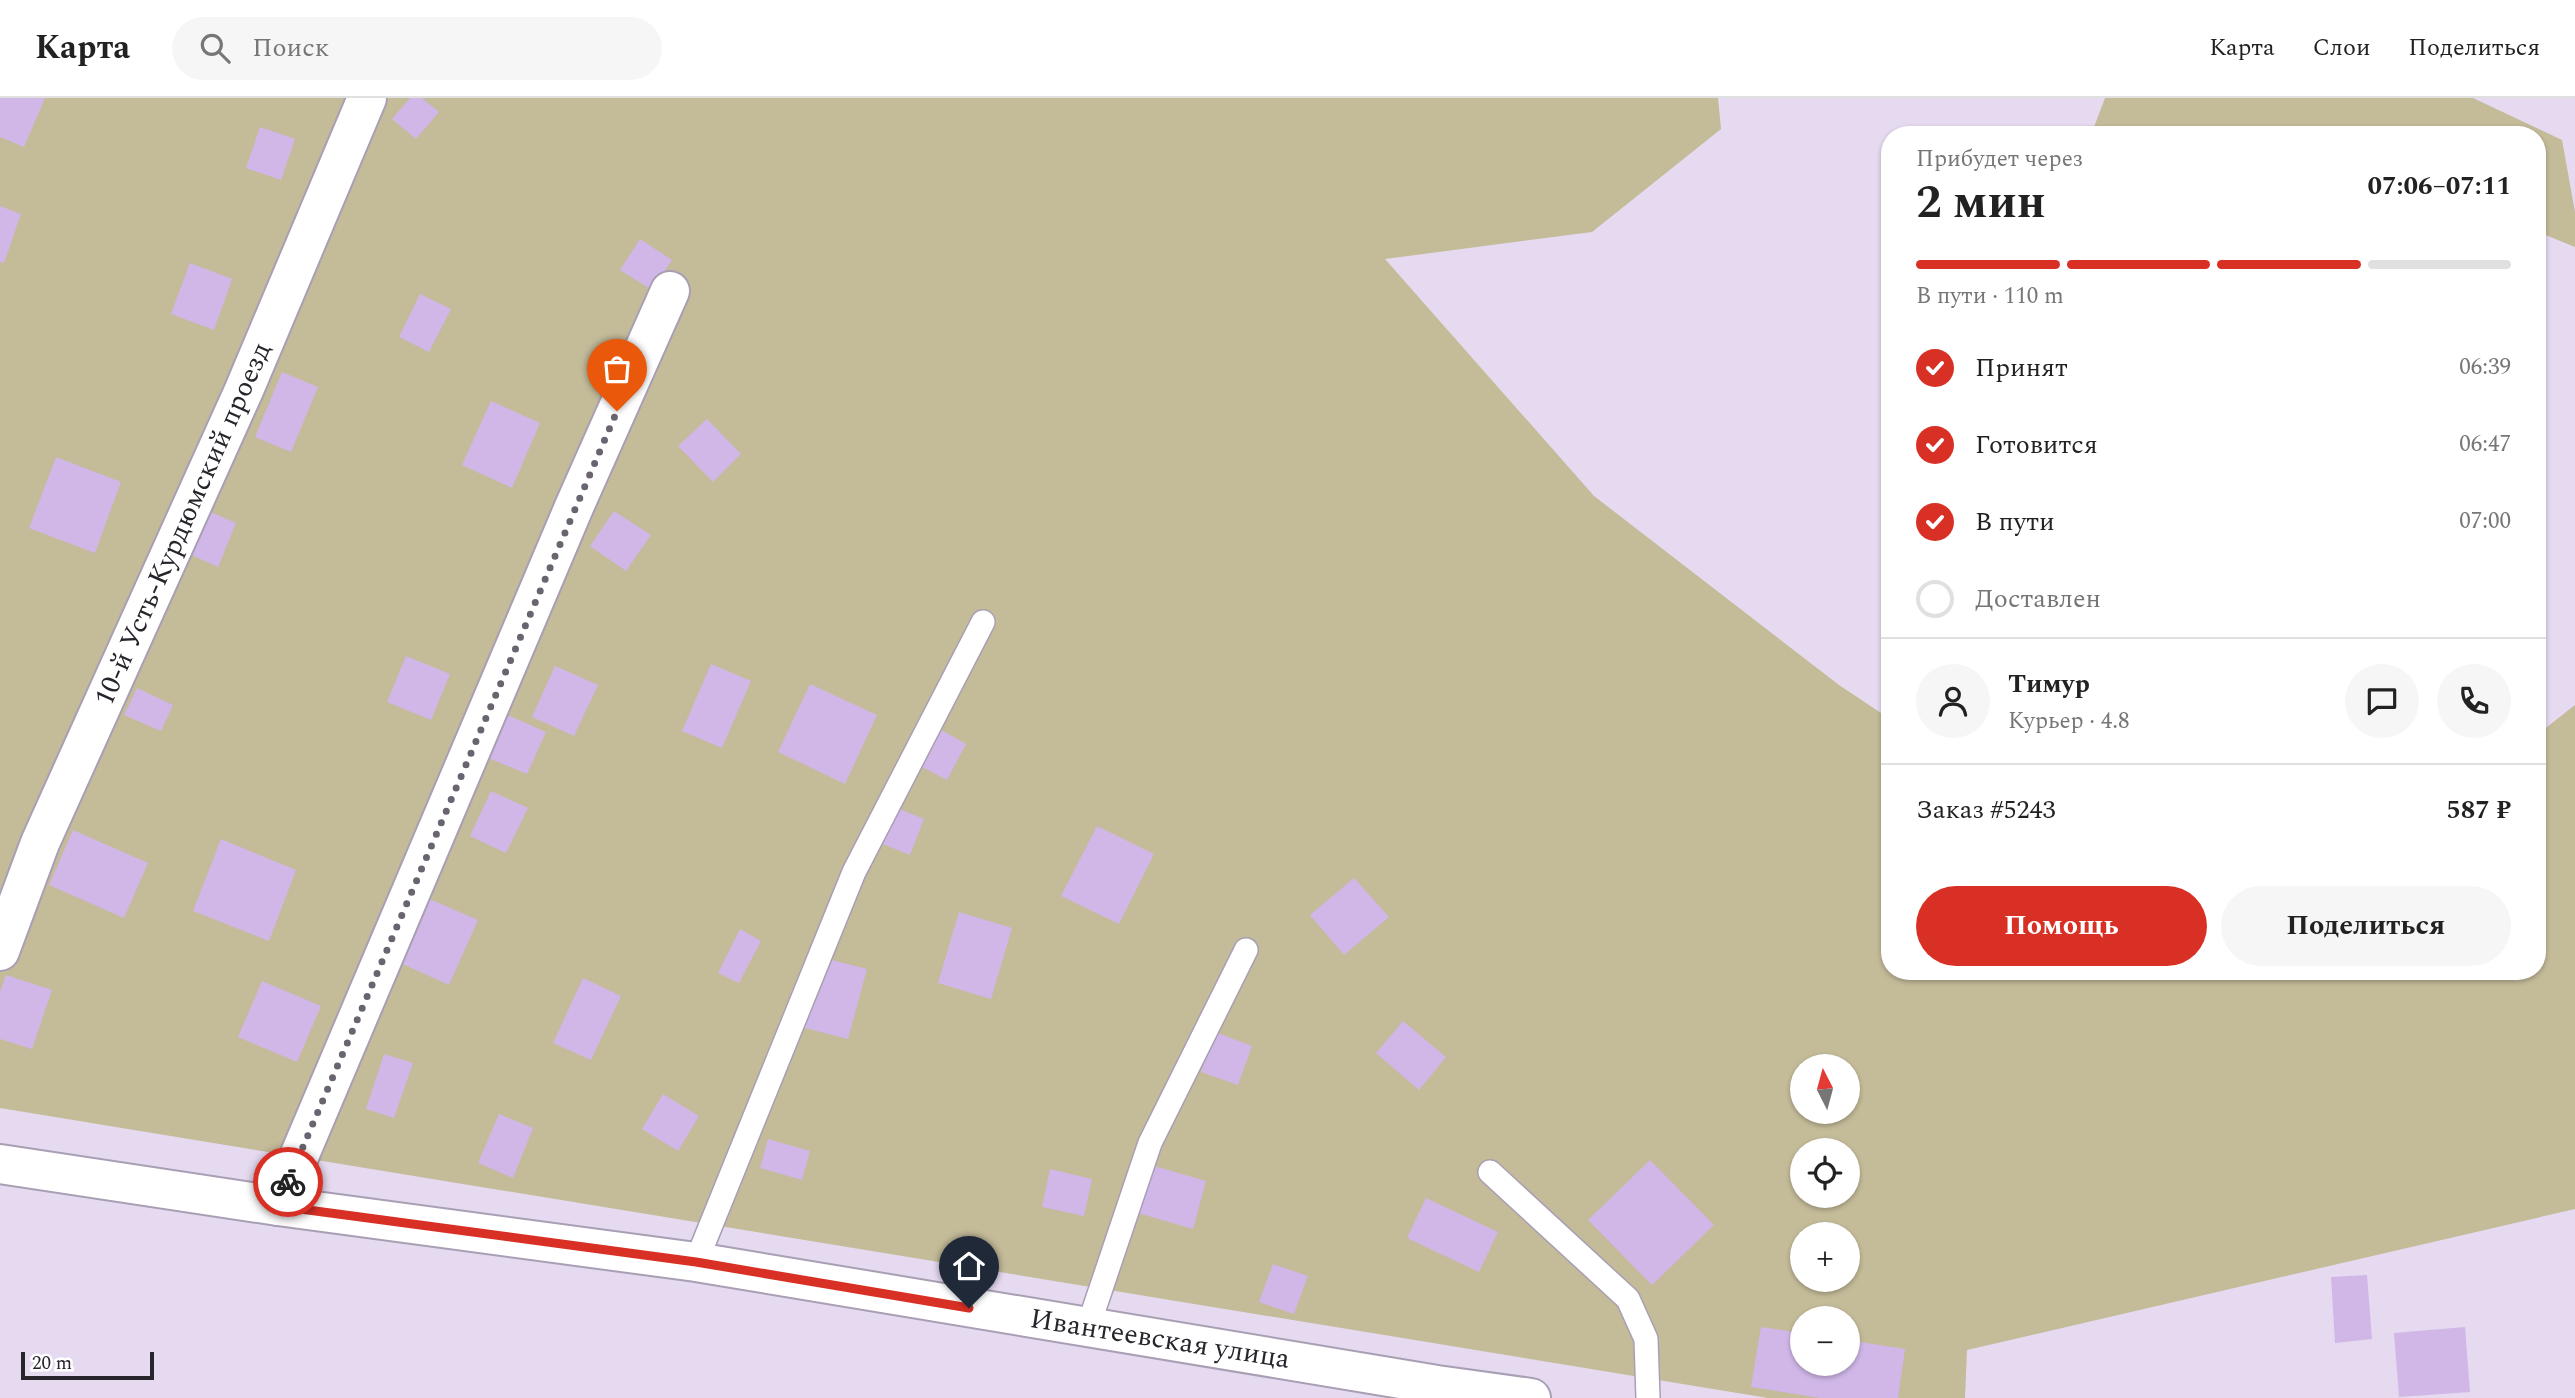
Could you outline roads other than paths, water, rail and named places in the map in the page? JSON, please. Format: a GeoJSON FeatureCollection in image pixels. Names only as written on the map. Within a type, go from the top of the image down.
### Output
{"type":"FeatureCollection","features":[{"type":"Feature","properties":{"kind":"street","name":"10-й Усть-Курдюмский проезд"},"geometry":{"type":"LineString","coordinates":[[0,951],[40,844],[244,390],[367,98]]}},
{"type":"Feature","properties":{"kind":"street"},"geometry":{"type":"LineString","coordinates":[[278,1206],[574,507],[670,291]]}},
{"type":"Feature","properties":{"kind":"street","name":"Ивантеевская улица"},"geometry":{"type":"LineString","coordinates":[[0,1164],[278,1206],[696,1262],[1088,1327],[1439,1391],[1531,1398]]}},
{"type":"Feature","properties":{"kind":"lane"},"geometry":{"type":"LineString","coordinates":[[696,1262],[854,872],[983,622]]}},
{"type":"Feature","properties":{"kind":"lane"},"geometry":{"type":"LineString","coordinates":[[1088,1327],[1150,1143],[1246,950]]}},
{"type":"Feature","properties":{"kind":"lane"},"geometry":{"type":"LineString","coordinates":[[1490,1172],[1628,1299],[1646,1339],[1648,1398]]}}]}
